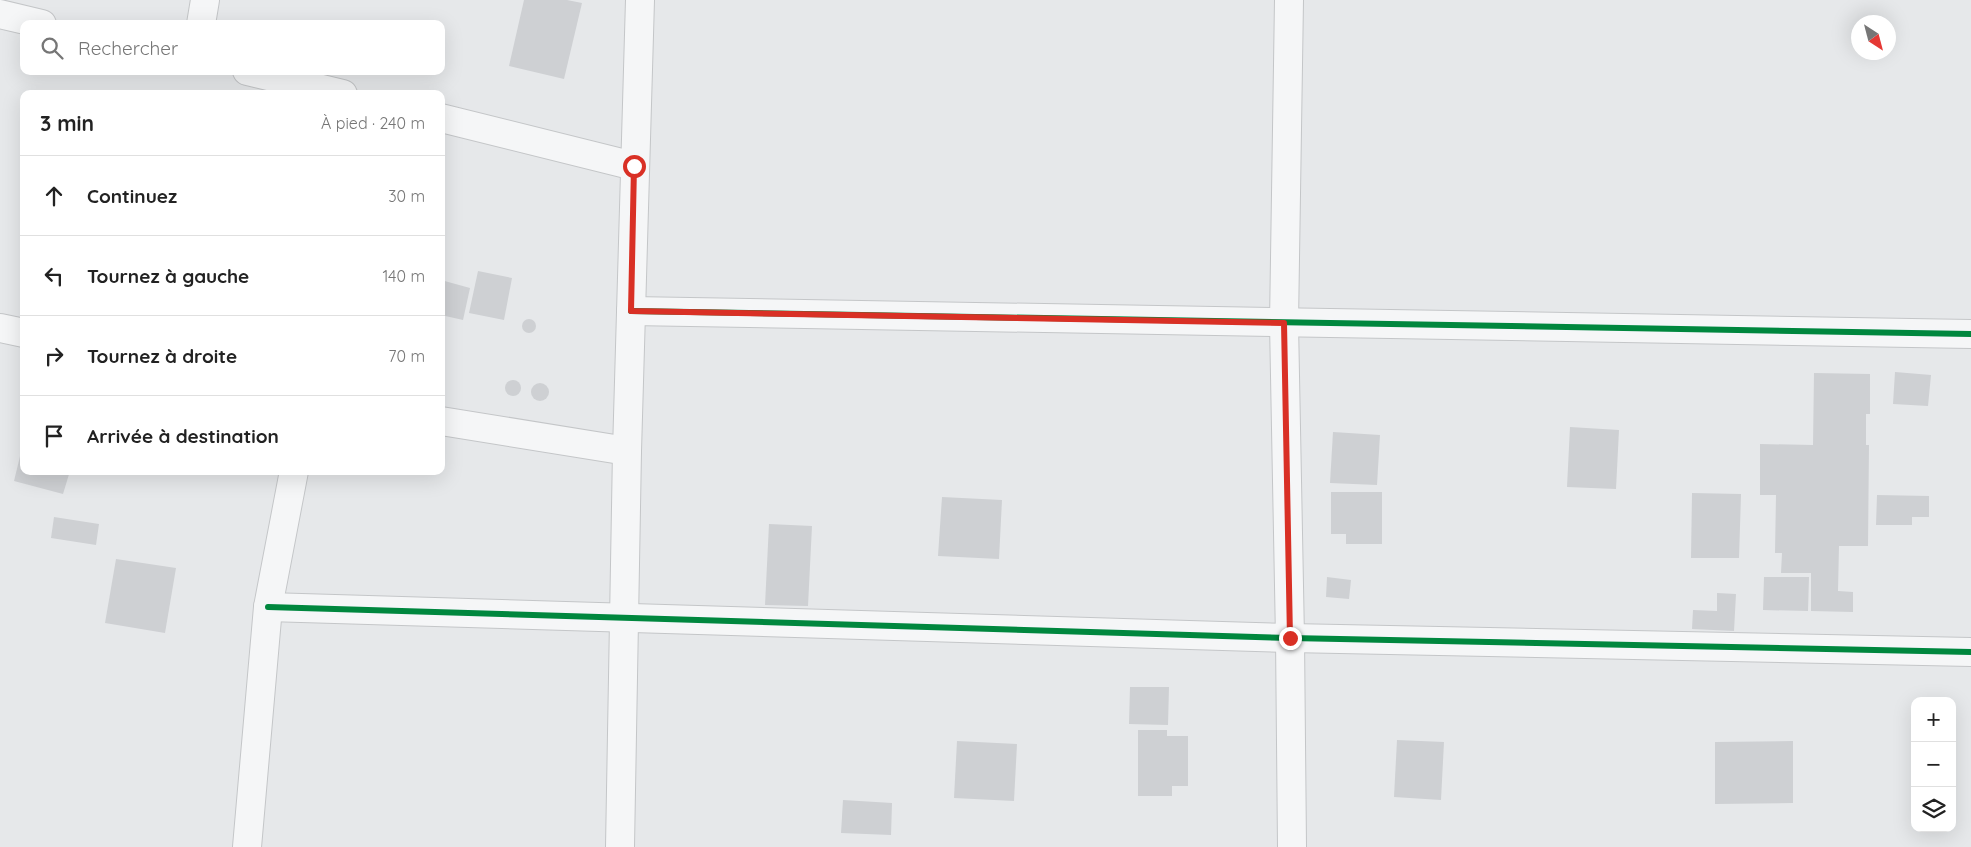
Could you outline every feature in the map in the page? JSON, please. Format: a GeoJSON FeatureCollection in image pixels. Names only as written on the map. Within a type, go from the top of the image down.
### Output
{"type":"FeatureCollection","features":[{"type":"Feature","properties":{"kind":"street"},"geometry":{"type":"LineString","coordinates":[[202,20],[205,0]]}},
{"type":"Feature","properties":{"kind":"street"},"geometry":{"type":"LineString","coordinates":[[620,847],[627,451],[640,0]]}},
{"type":"Feature","properties":{"kind":"street"},"geometry":{"type":"LineString","coordinates":[[1289,0],[1284,323],[1292,847]]}},
{"type":"Feature","properties":{"kind":"street"},"geometry":{"type":"LineString","coordinates":[[0,14],[25,20]]}},
{"type":"Feature","properties":{"kind":"street"},"geometry":{"type":"LineString","coordinates":[[264,75],[325,90]]}},
{"type":"Feature","properties":{"kind":"street"},"geometry":{"type":"LineString","coordinates":[[445,119],[634,166]]}},
{"type":"Feature","properties":{"kind":"street"},"geometry":{"type":"LineString","coordinates":[[631,311],[1971,334]]}},
{"type":"Feature","properties":{"kind":"street"},"geometry":{"type":"LineString","coordinates":[[0,328],[20,332]]}},
{"type":"Feature","properties":{"kind":"street"},"geometry":{"type":"LineString","coordinates":[[445,422],[627,451]]}},
{"type":"Feature","properties":{"kind":"street"},"geometry":{"type":"LineString","coordinates":[[247,847],[268,608],[293,475]]}},
{"type":"Feature","properties":{"kind":"street"},"geometry":{"type":"LineString","coordinates":[[268,608],[1290,638],[1971,652]]}},
{"type":"Feature","properties":{"kind":"building"},"geometry":{"type":"Polygon","coordinates":[[[524,0],[567,0],[582,3],[564,79],[509,66],[524,0]]]}},
{"type":"Feature","properties":{"kind":"building"},"geometry":{"type":"Polygon","coordinates":[[[478,271],[512,278],[504,320],[469,313],[478,271]]]}},
{"type":"Feature","properties":{"kind":"building"},"geometry":{"type":"Polygon","coordinates":[[[445,281],[470,288],[463,320],[445,316],[445,281]]]}},
{"type":"Feature","properties":{"kind":"building"},"geometry":{"type":"Polygon","coordinates":[[[529,319],[534,321],[536,326],[534,331],[529,333],[524,331],[522,326],[524,321],[529,319]]]}},
{"type":"Feature","properties":{"kind":"building"},"geometry":{"type":"Polygon","coordinates":[[[1895,372],[1931,375],[1928,406],[1893,404],[1895,372]]]}},
{"type":"Feature","properties":{"kind":"building"},"geometry":{"type":"Polygon","coordinates":[[[1814,373],[1870,374],[1870,414],[1866,414],[1866,445],[1869,445],[1868,546],[1839,546],[1838,591],[1853,592],[1853,612],[1811,611],[1811,573],[1781,573],[1782,553],[1775,553],[1776,495],[1760,495],[1760,444],[1813,445],[1814,373]]]}},
{"type":"Feature","properties":{"kind":"building"},"geometry":{"type":"Polygon","coordinates":[[[513,380],[521,388],[513,396],[505,388],[513,380]]]}},
{"type":"Feature","properties":{"kind":"building"},"geometry":{"type":"Polygon","coordinates":[[[536,383],[544,383],[549,388],[547,399],[536,401],[531,396],[531,388],[536,383]]]}},
{"type":"Feature","properties":{"kind":"building"},"geometry":{"type":"Polygon","coordinates":[[[1570,427],[1619,430],[1616,489],[1567,487],[1570,427]]]}},
{"type":"Feature","properties":{"kind":"building"},"geometry":{"type":"Polygon","coordinates":[[[1333,432],[1380,435],[1377,485],[1330,483],[1333,432]]]}},
{"type":"Feature","properties":{"kind":"building"},"geometry":{"type":"Polygon","coordinates":[[[20,456],[20,475],[69,475],[63,494],[14,481],[20,456]]]}},
{"type":"Feature","properties":{"kind":"building"},"geometry":{"type":"Polygon","coordinates":[[[1331,492],[1382,492],[1382,544],[1346,544],[1346,534],[1331,534],[1331,492]]]}},
{"type":"Feature","properties":{"kind":"building"},"geometry":{"type":"Polygon","coordinates":[[[1692,493],[1741,494],[1739,558],[1691,558],[1692,493]]]}},
{"type":"Feature","properties":{"kind":"building"},"geometry":{"type":"Polygon","coordinates":[[[1877,495],[1929,496],[1929,517],[1912,517],[1912,525],[1876,525],[1877,495]]]}},
{"type":"Feature","properties":{"kind":"building"},"geometry":{"type":"Polygon","coordinates":[[[942,497],[1002,500],[999,559],[938,556],[942,497]]]}},
{"type":"Feature","properties":{"kind":"building"},"geometry":{"type":"Polygon","coordinates":[[[54,517],[99,524],[96,545],[51,538],[54,517]]]}},
{"type":"Feature","properties":{"kind":"building"},"geometry":{"type":"Polygon","coordinates":[[[769,524],[812,526],[808,606],[765,605],[769,524]]]}},
{"type":"Feature","properties":{"kind":"building"},"geometry":{"type":"Polygon","coordinates":[[[116,559],[176,568],[165,633],[105,623],[116,559]]]}},
{"type":"Feature","properties":{"kind":"building"},"geometry":{"type":"Polygon","coordinates":[[[1327,577],[1351,580],[1349,599],[1326,597],[1327,577]]]}},
{"type":"Feature","properties":{"kind":"building"},"geometry":{"type":"Polygon","coordinates":[[[1764,577],[1809,577],[1808,611],[1763,610],[1764,577]]]}},
{"type":"Feature","properties":{"kind":"building"},"geometry":{"type":"Polygon","coordinates":[[[1717,593],[1736,594],[1734,631],[1692,629],[1693,610],[1717,611],[1717,593]]]}},
{"type":"Feature","properties":{"kind":"building"},"geometry":{"type":"Polygon","coordinates":[[[1130,687],[1169,687],[1168,725],[1129,724],[1130,687]]]}},
{"type":"Feature","properties":{"kind":"building"},"geometry":{"type":"Polygon","coordinates":[[[1138,730],[1167,730],[1167,736],[1188,736],[1188,786],[1172,786],[1172,796],[1138,796],[1138,730]]]}},
{"type":"Feature","properties":{"kind":"building"},"geometry":{"type":"Polygon","coordinates":[[[1397,740],[1444,742],[1441,800],[1394,797],[1397,740]]]}},
{"type":"Feature","properties":{"kind":"building"},"geometry":{"type":"Polygon","coordinates":[[[957,741],[1017,744],[1014,801],[954,798],[957,741]]]}},
{"type":"Feature","properties":{"kind":"building"},"geometry":{"type":"Polygon","coordinates":[[[1793,741],[1793,803],[1715,804],[1715,742],[1793,741]]]}},
{"type":"Feature","properties":{"kind":"building"},"geometry":{"type":"Polygon","coordinates":[[[843,800],[892,803],[891,835],[841,833],[843,800]]]}},
{"type":"Feature","properties":{"kind":"cycle path"},"geometry":{"type":"LineString","coordinates":[[631,311],[1971,334]]}},
{"type":"Feature","properties":{"kind":"cycle path"},"geometry":{"type":"LineString","coordinates":[[268,607],[1290,638],[1971,652]]}},
{"type":"Feature","properties":{"kind":"route"},"geometry":{"type":"LineString","coordinates":[[634,166],[631,311],[1284,323],[1290,638]]}}]}
